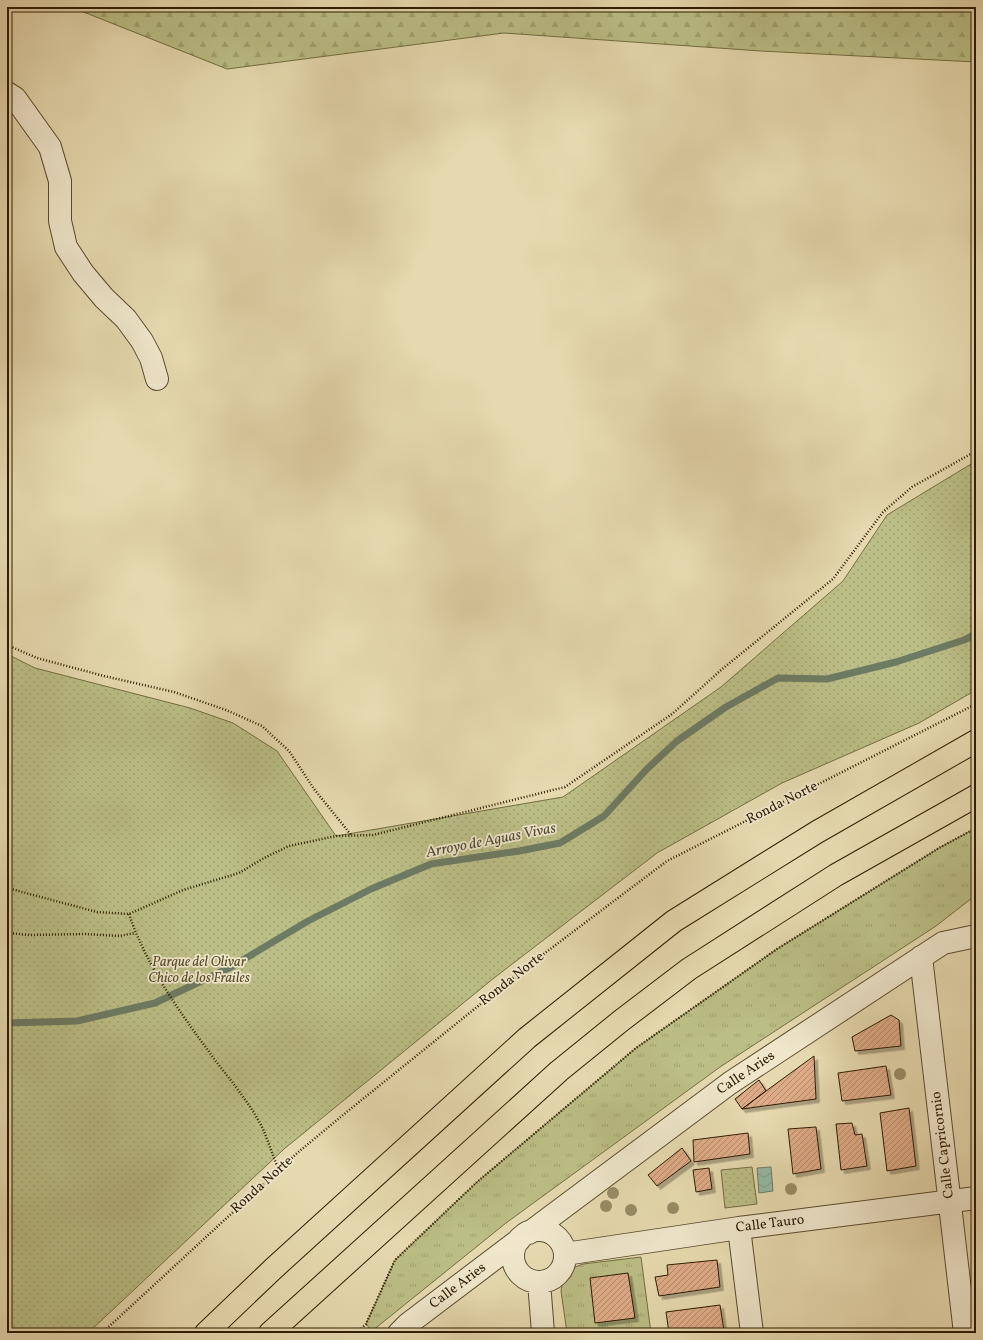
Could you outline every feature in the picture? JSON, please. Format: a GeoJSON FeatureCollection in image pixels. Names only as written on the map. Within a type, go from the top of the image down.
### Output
{"type":"FeatureCollection","features":[{"type":"Feature","properties":{"kind":"highway"},"geometry":{"type":"LineString","coordinates":[[206,1333],[273,1268],[527,1038],[674,921],[817,832],[976,741]]}},
{"type":"Feature","properties":{"kind":"highway"},"geometry":{"type":"LineString","coordinates":[[270,1333],[559,1071],[689,968],[829,880],[976,796]]}},
{"type":"Feature","properties":{"kind":"street"},"geometry":{"type":"LineString","coordinates":[[7,94],[15,98],[50,147],[60,181],[60,221],[66,247],[83,273],[104,298],[126,319],[142,341],[151,358],[157,379]]}},
{"type":"Feature","properties":{"kind":"street","name":"Calle Aries"},"geometry":{"type":"LineString","coordinates":[[399,1333],[524,1236],[730,1083],[943,944],[976,936]]}},
{"type":"Feature","properties":{"kind":"street","name":"Calle Capricornio"},"geometry":{"type":"LineString","coordinates":[[921,958],[965,1333]]}},
{"type":"Feature","properties":{"kind":"street","name":"Calle Tauro"},"geometry":{"type":"LineString","coordinates":[[565,1254],[739,1228],[976,1198]]}},
{"type":"Feature","properties":{"kind":"street"},"geometry":{"type":"LineString","coordinates":[[739,1228],[752,1333]]}},
{"type":"Feature","properties":{"kind":"street"},"geometry":{"type":"LineString","coordinates":[[542,1230],[551,1233],[558,1238],[563,1245],[565,1254],[561,1270],[555,1276],[539,1282],[524,1276],[518,1270],[513,1255],[515,1248],[524,1236],[533,1231],[542,1230]]}},
{"type":"Feature","properties":{"kind":"street"},"geometry":{"type":"LineString","coordinates":[[539,1282],[543,1333]]}},
{"type":"Feature","properties":{"kind":"path"},"geometry":{"type":"LineString","coordinates":[[7,888],[97,912],[129,914],[183,890],[239,873],[264,858],[289,846],[336,836],[373,835],[565,787],[672,714],[721,670],[833,579],[883,512],[912,487],[976,451]]}},
{"type":"Feature","properties":{"kind":"path"},"geometry":{"type":"LineString","coordinates":[[7,644],[44,660],[174,692],[226,710],[262,726],[288,751],[314,789],[352,836]]}},
{"type":"Feature","properties":{"kind":"path","name":"Ronda Norte"},"geometry":{"type":"LineString","coordinates":[[102,1333],[279,1170],[384,1080],[529,964],[667,861],[976,704]]}},
{"type":"Feature","properties":{"kind":"path"},"geometry":{"type":"LineString","coordinates":[[357,1333],[366,1324],[395,1260],[477,1182],[636,1048],[777,949],[939,848],[976,828]]}},
{"type":"Feature","properties":{"kind":"path"},"geometry":{"type":"LineString","coordinates":[[129,914],[135,932],[156,974],[187,1022],[244,1098],[261,1125],[279,1170]]}},
{"type":"Feature","properties":{"kind":"path"},"geometry":{"type":"LineString","coordinates":[[7,933],[58,936],[85,934],[118,936],[135,932]]}},
{"type":"Feature","properties":{"kind":"green space"},"geometry":{"type":"Polygon","coordinates":[[[71,7],[976,7],[976,62],[761,51],[504,33],[227,69],[71,7]]]}},
{"type":"Feature","properties":{"kind":"green space","name":"Parque del Olivar Chico de los Frailes"},"geometry":{"type":"Polygon","coordinates":[[[976,461],[976,690],[919,723],[782,783],[657,853],[494,978],[284,1149],[88,1333],[7,1333],[7,654],[35,668],[190,708],[233,723],[277,751],[336,836],[563,797],[721,687],[843,581],[887,515],[976,461]]]}},
{"type":"Feature","properties":{"kind":"green space"},"geometry":{"type":"Polygon","coordinates":[[[976,828],[976,895],[936,926],[720,1067],[506,1223],[372,1331],[366,1324],[395,1260],[477,1182],[636,1048],[777,949],[939,848],[976,828]]]}},
{"type":"Feature","properties":{"kind":"green space"},"geometry":{"type":"Polygon","coordinates":[[[752,1167],[757,1204],[725,1208],[721,1170],[752,1167]]]}},
{"type":"Feature","properties":{"kind":"green space"},"geometry":{"type":"Polygon","coordinates":[[[641,1257],[651,1333],[567,1333],[561,1291],[563,1279],[570,1269],[583,1264],[641,1257]]]}},
{"type":"Feature","properties":{"kind":"water"},"geometry":{"type":"Polygon","coordinates":[[[771,1167],[773,1191],[759,1193],[757,1168],[771,1167]]]}},
{"type":"Feature","properties":{"kind":"building"},"geometry":{"type":"Polygon","coordinates":[[[891,1015],[899,1020],[901,1046],[855,1051],[852,1037],[891,1015]]]}},
{"type":"Feature","properties":{"kind":"building"},"geometry":{"type":"Polygon","coordinates":[[[814,1056],[816,1099],[742,1109],[766,1091],[814,1056]]]}},
{"type":"Feature","properties":{"kind":"building"},"geometry":{"type":"Polygon","coordinates":[[[886,1066],[891,1095],[842,1101],[838,1073],[886,1066]]]}},
{"type":"Feature","properties":{"kind":"building"},"geometry":{"type":"Polygon","coordinates":[[[759,1080],[766,1091],[742,1109],[735,1099],[759,1080]]]}},
{"type":"Feature","properties":{"kind":"building"},"geometry":{"type":"Polygon","coordinates":[[[909,1108],[916,1166],[887,1171],[880,1113],[909,1108]]]}},
{"type":"Feature","properties":{"kind":"building"},"geometry":{"type":"Polygon","coordinates":[[[852,1123],[855,1135],[862,1134],[867,1166],[841,1170],[836,1124],[852,1123]]]}},
{"type":"Feature","properties":{"kind":"building"},"geometry":{"type":"Polygon","coordinates":[[[816,1127],[821,1169],[793,1174],[788,1129],[816,1127]]]}},
{"type":"Feature","properties":{"kind":"building"},"geometry":{"type":"Polygon","coordinates":[[[748,1133],[750,1154],[694,1162],[693,1140],[748,1133]]]}},
{"type":"Feature","properties":{"kind":"building"},"geometry":{"type":"Polygon","coordinates":[[[682,1148],[691,1161],[657,1186],[648,1175],[682,1148]]]}},
{"type":"Feature","properties":{"kind":"building"},"geometry":{"type":"Polygon","coordinates":[[[709,1168],[712,1189],[696,1192],[693,1170],[709,1168]]]}},
{"type":"Feature","properties":{"kind":"building"},"geometry":{"type":"Polygon","coordinates":[[[717,1260],[720,1287],[659,1296],[655,1277],[668,1275],[667,1265],[717,1260]]]}},
{"type":"Feature","properties":{"kind":"building"},"geometry":{"type":"Polygon","coordinates":[[[628,1273],[635,1318],[595,1323],[590,1278],[628,1273]]]}},
{"type":"Feature","properties":{"kind":"building"},"geometry":{"type":"Polygon","coordinates":[[[720,1305],[724,1331],[709,1333],[669,1333],[666,1312],[720,1305]]]}},
{"type":"Feature","properties":{"kind":"waterway","name":"Arroyo de Aguas Vivas"},"geometry":{"type":"LineString","coordinates":[[7,1023],[77,1021],[155,1003],[231,967],[308,921],[371,889],[431,864],[519,851],[560,843],[604,816],[647,769],[677,741],[726,707],[778,678],[827,679],[896,662],[964,640],[976,634]]}}]}
